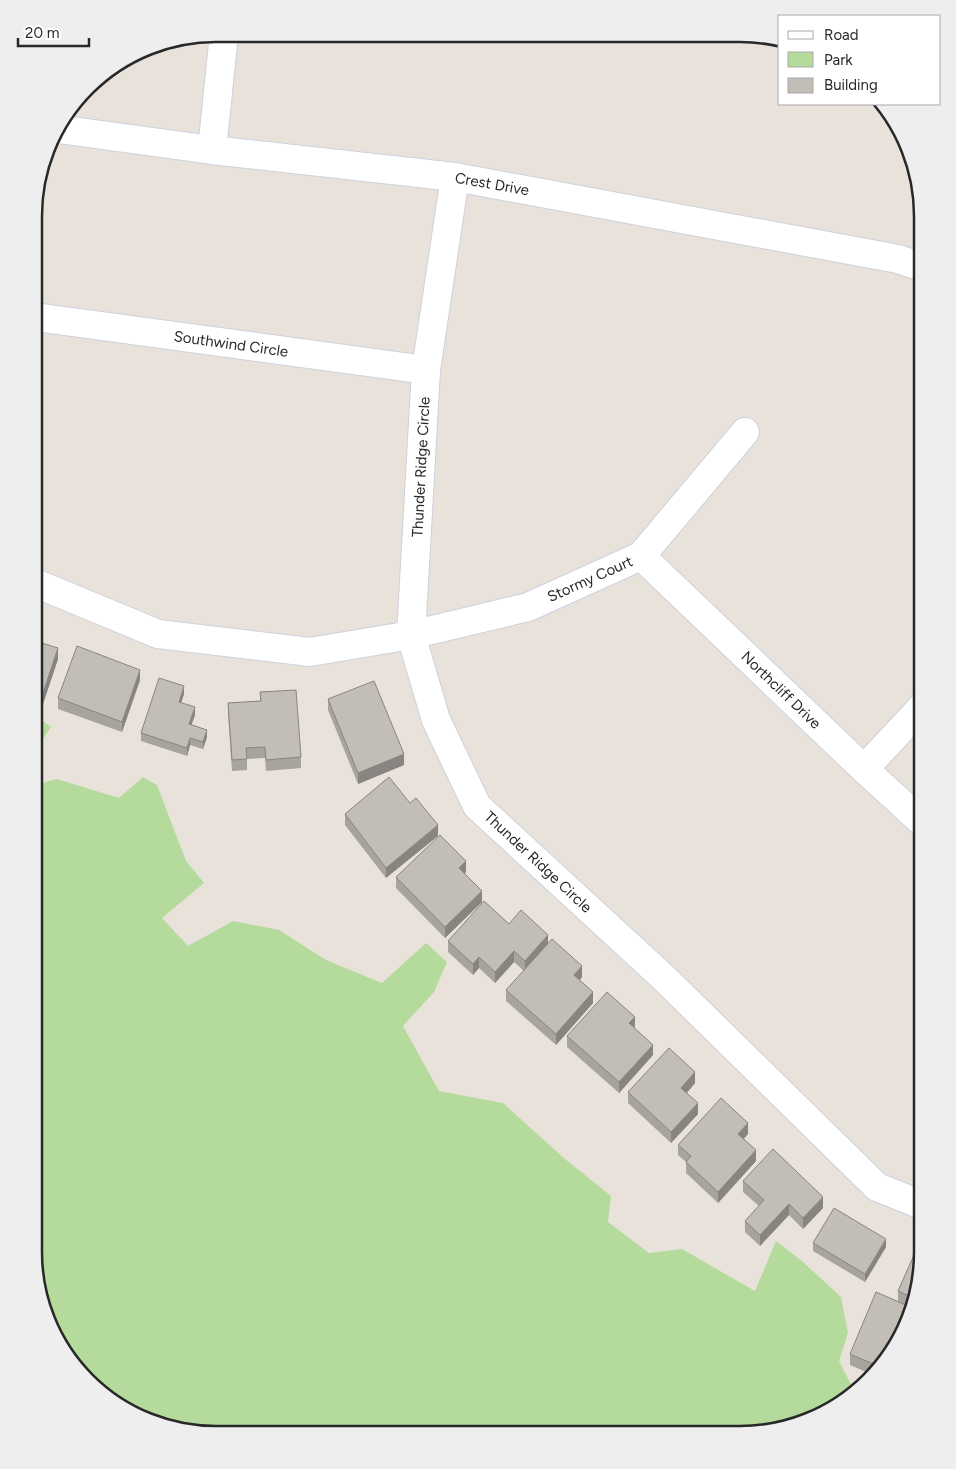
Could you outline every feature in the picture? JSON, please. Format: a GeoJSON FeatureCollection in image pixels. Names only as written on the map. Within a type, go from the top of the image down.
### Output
{"type":"FeatureCollection","features":[{"type":"Feature","properties":{"kind":"street"},"geometry":{"type":"LineString","coordinates":[[212,150],[223,42]]}},
{"type":"Feature","properties":{"kind":"street","name":"Crest Drive"},"geometry":{"type":"LineString","coordinates":[[66,130],[212,150],[455,177],[898,259],[914,264]]}},
{"type":"Feature","properties":{"kind":"street","name":"Thunder Ridge Circle"},"geometry":{"type":"LineString","coordinates":[[455,177],[426,370],[412,635],[436,720],[477,806],[664,978],[877,1187],[913,1201]]}},
{"type":"Feature","properties":{"kind":"street","name":"Southwind Circle"},"geometry":{"type":"LineString","coordinates":[[42,318],[426,370]]}},
{"type":"Feature","properties":{"kind":"street","name":"Stormy Court"},"geometry":{"type":"LineString","coordinates":[[412,635],[528,607],[641,556],[745,432]]}},
{"type":"Feature","properties":{"kind":"street","name":"Northcliff Drive"},"geometry":{"type":"LineString","coordinates":[[641,556],[913,814]]}},
{"type":"Feature","properties":{"kind":"street"},"geometry":{"type":"LineString","coordinates":[[42,586],[158,634],[310,652],[412,635]]}},
{"type":"Feature","properties":{"kind":"street"},"geometry":{"type":"LineString","coordinates":[[864,769],[914,716]]}},
{"type":"Feature","properties":{"kind":"green space"},"geometry":{"type":"Polygon","coordinates":[[[42,720],[51,727],[42,740],[42,720]]]}},
{"type":"Feature","properties":{"kind":"green space"},"geometry":{"type":"Polygon","coordinates":[[[143,777],[157,785],[186,861],[204,883],[162,918],[188,946],[233,921],[279,930],[326,960],[382,983],[426,943],[447,962],[434,992],[403,1026],[439,1091],[503,1103],[565,1159],[611,1196],[608,1222],[649,1253],[682,1249],[755,1291],[776,1241],[802,1261],[841,1297],[848,1333],[839,1361],[851,1385],[836,1397],[806,1413],[784,1421],[762,1425],[739,1426],[194,1425],[172,1421],[150,1413],[111,1391],[78,1358],[66,1339],[48,1297],[44,1275],[42,1252],[42,783],[57,779],[119,798],[143,777]]]}},
{"type":"Feature","properties":{"kind":"building"},"geometry":{"type":"Polygon","coordinates":[[[42,643],[58,648],[42,693],[42,643]]]}},
{"type":"Feature","properties":{"kind":"building"},"geometry":{"type":"Polygon","coordinates":[[[77,646],[140,670],[122,722],[58,698],[77,646]]]}},
{"type":"Feature","properties":{"kind":"building"},"geometry":{"type":"Polygon","coordinates":[[[159,678],[184,686],[179,702],[195,707],[189,724],[207,730],[203,742],[190,738],[187,748],[141,733],[159,678]]]}},
{"type":"Feature","properties":{"kind":"building"},"geometry":{"type":"Polygon","coordinates":[[[374,681],[404,754],[358,773],[328,699],[374,681]]]}},
{"type":"Feature","properties":{"kind":"building"},"geometry":{"type":"Polygon","coordinates":[[[296,690],[301,757],[266,760],[265,747],[246,748],[247,759],[232,760],[228,703],[261,701],[260,692],[296,690]]]}},
{"type":"Feature","properties":{"kind":"building"},"geometry":{"type":"Polygon","coordinates":[[[389,777],[410,803],[416,798],[438,825],[386,868],[345,814],[389,777]]]}},
{"type":"Feature","properties":{"kind":"building"},"geometry":{"type":"Polygon","coordinates":[[[440,835],[466,861],[459,868],[482,891],[445,927],[396,877],[440,835]]]}},
{"type":"Feature","properties":{"kind":"building"},"geometry":{"type":"Polygon","coordinates":[[[484,901],[509,924],[521,910],[548,935],[525,961],[514,951],[495,972],[479,957],[473,964],[448,941],[484,901]]]}},
{"type":"Feature","properties":{"kind":"building"},"geometry":{"type":"Polygon","coordinates":[[[552,939],[582,966],[574,975],[593,992],[556,1034],[506,990],[552,939]]]}},
{"type":"Feature","properties":{"kind":"building"},"geometry":{"type":"Polygon","coordinates":[[[607,992],[635,1017],[629,1023],[653,1045],[619,1082],[567,1036],[607,992]]]}},
{"type":"Feature","properties":{"kind":"building"},"geometry":{"type":"Polygon","coordinates":[[[669,1048],[695,1072],[681,1088],[698,1103],[671,1132],[628,1092],[669,1048]]]}},
{"type":"Feature","properties":{"kind":"building"},"geometry":{"type":"Polygon","coordinates":[[[721,1098],[748,1123],[738,1134],[756,1150],[718,1192],[686,1162],[691,1156],[678,1145],[721,1098]]]}},
{"type":"Feature","properties":{"kind":"building"},"geometry":{"type":"Polygon","coordinates":[[[773,1149],[823,1197],[803,1218],[789,1204],[760,1235],[745,1221],[764,1200],[743,1181],[773,1149]]]}},
{"type":"Feature","properties":{"kind":"building"},"geometry":{"type":"Polygon","coordinates":[[[834,1208],[886,1239],[865,1274],[813,1243],[834,1208]]]}},
{"type":"Feature","properties":{"kind":"building"},"geometry":{"type":"Polygon","coordinates":[[[913,1257],[907,1295],[898,1291],[913,1257]]]}},
{"type":"Feature","properties":{"kind":"building"},"geometry":{"type":"Polygon","coordinates":[[[876,1292],[905,1305],[896,1329],[873,1364],[850,1354],[876,1292]]]}}]}
